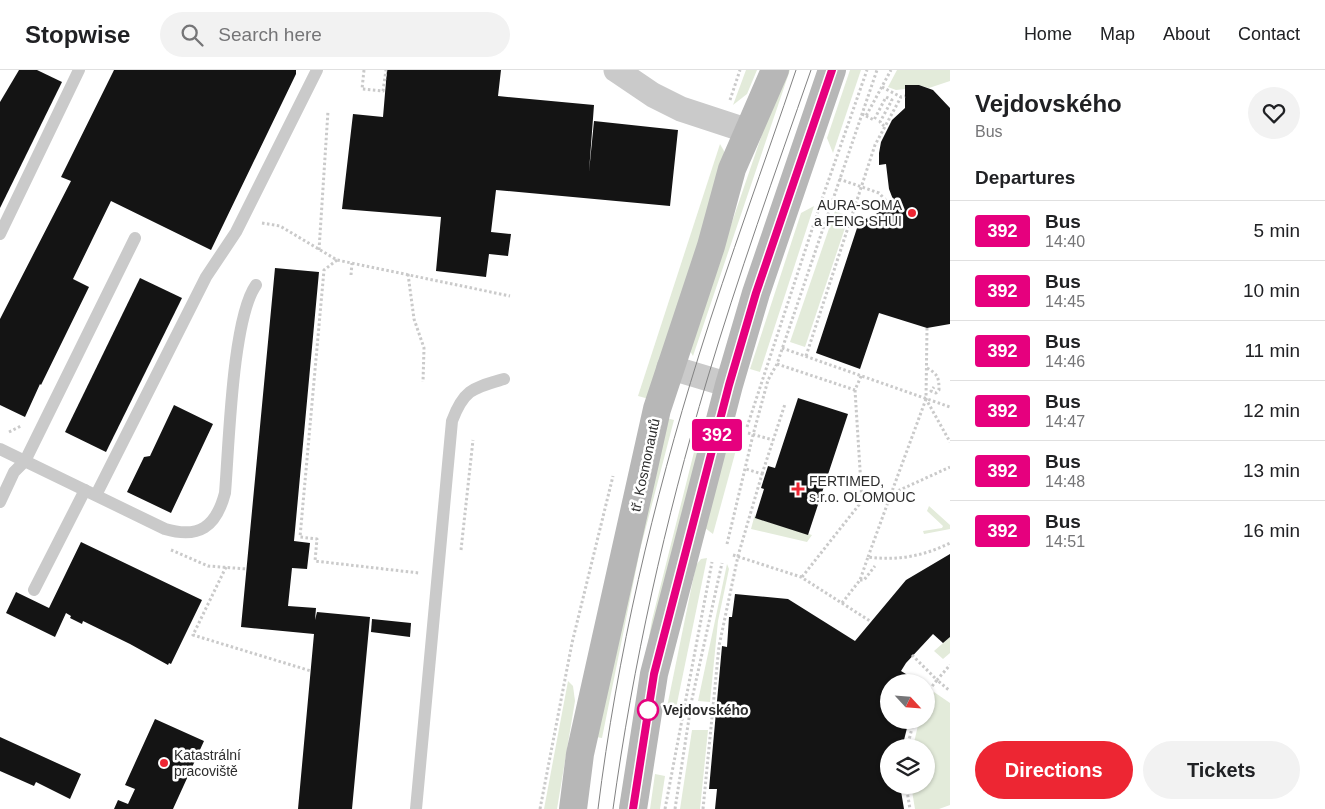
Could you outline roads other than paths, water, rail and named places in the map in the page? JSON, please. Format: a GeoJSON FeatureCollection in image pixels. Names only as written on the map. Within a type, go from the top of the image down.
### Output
{"type":"FeatureCollection","features":[{"type":"Feature","properties":{"kind":"street"},"geometry":{"type":"LineString","coordinates":[[616,70],[653,95],[681,109],[748,130]]}},
{"type":"Feature","properties":{"kind":"street","name":"tř. Kosmonautů"},"geometry":{"type":"LineString","coordinates":[[573,809],[582,744],[657,408],[669,367],[712,246],[732,170],[775,70]]}},
{"type":"Feature","properties":{"kind":"street"},"geometry":{"type":"LineString","coordinates":[[633,809],[654,674],[729,385],[756,293],[832,70]]}},
{"type":"Feature","properties":{"kind":"street"},"geometry":{"type":"LineString","coordinates":[[669,367],[729,385]]}},
{"type":"Feature","properties":{"kind":"lane"},"geometry":{"type":"LineString","coordinates":[[0,234],[79,70]]}},
{"type":"Feature","properties":{"kind":"lane"},"geometry":{"type":"LineString","coordinates":[[34,590],[90,493],[206,277],[236,232],[317,70]]}},
{"type":"Feature","properties":{"kind":"lane"},"geometry":{"type":"LineString","coordinates":[[0,502],[14,472],[25,461],[135,238]]}},
{"type":"Feature","properties":{"kind":"lane"},"geometry":{"type":"LineString","coordinates":[[0,448],[128,512],[180,533],[196,532],[210,523],[221,508],[225,493],[237,358],[249,294],[256,285]]}},
{"type":"Feature","properties":{"kind":"lane"},"geometry":{"type":"LineString","coordinates":[[416,809],[452,421],[459,402],[474,388],[504,379]]}},
{"type":"Feature","properties":{"kind":"tram line"},"geometry":{"type":"LineString","coordinates":[[598,809],[615,694],[626,636],[666,466],[710,319],[796,70]]}},
{"type":"Feature","properties":{"kind":"tram line"},"geometry":{"type":"LineString","coordinates":[[613,809],[640,647],[677,486],[731,302],[811,70]]}},
{"type":"Feature","properties":{"kind":"place","name":"AURA-SOMA a FENG SHUI"},"geometry":{"type":"Point","coordinates":[912,213]}},
{"type":"Feature","properties":{"kind":"place","name":"FERTIMED, s.r.o. OLOMOUC"},"geometry":{"type":"Point","coordinates":[798,489]}},
{"type":"Feature","properties":{"kind":"place","name":"Vejdovského"},"geometry":{"type":"Point","coordinates":[648,710]}},
{"type":"Feature","properties":{"kind":"place","name":"Katastrální pracoviště"},"geometry":{"type":"Point","coordinates":[164,763]}}]}
